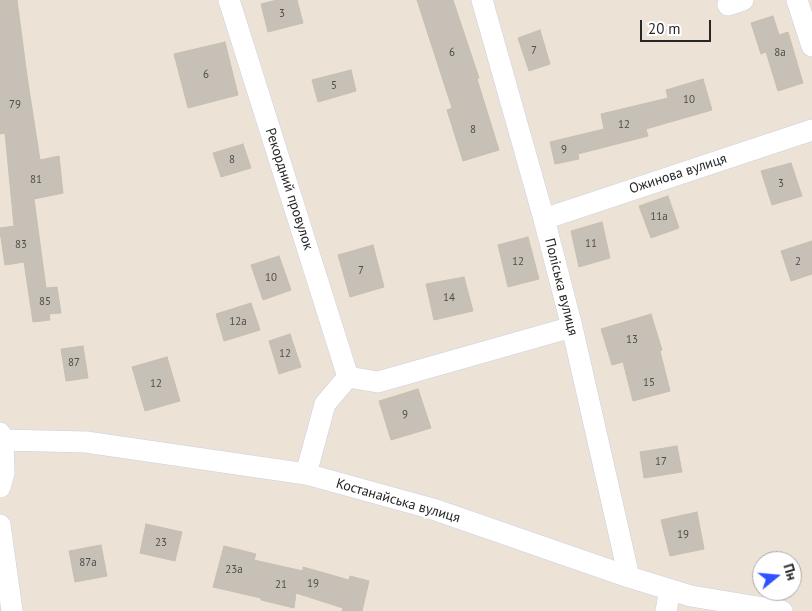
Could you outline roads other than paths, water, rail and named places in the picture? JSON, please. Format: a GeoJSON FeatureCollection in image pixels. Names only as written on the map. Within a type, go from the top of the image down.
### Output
{"type":"FeatureCollection","features":[{"type":"Feature","properties":{"kind":"street","name":"Рекордний провулок"},"geometry":{"type":"LineString","coordinates":[[229,0],[348,377]]}},
{"type":"Feature","properties":{"kind":"street","name":"Поліська вулиця"},"geometry":{"type":"LineString","coordinates":[[482,0],[544,219],[572,328],[629,576]]}},
{"type":"Feature","properties":{"kind":"street"},"geometry":{"type":"LineString","coordinates":[[797,0],[812,46]]}},
{"type":"Feature","properties":{"kind":"street","name":"Ожинова вулиця"},"geometry":{"type":"LineString","coordinates":[[544,219],[812,130]]}},
{"type":"Feature","properties":{"kind":"street"},"geometry":{"type":"LineString","coordinates":[[306,474],[325,404],[348,377],[378,382],[572,328]]}},
{"type":"Feature","properties":{"kind":"street"},"geometry":{"type":"LineString","coordinates":[[0,487],[4,473],[2,437]]}},
{"type":"Feature","properties":{"kind":"street","name":"Костанайська вулиця"},"geometry":{"type":"LineString","coordinates":[[2,437],[86,442],[306,474],[433,509],[670,590],[691,596],[782,611]]}},
{"type":"Feature","properties":{"kind":"street"},"geometry":{"type":"LineString","coordinates":[[0,525],[12,611]]}},
{"type":"Feature","properties":{"kind":"street"},"geometry":{"type":"LineString","coordinates":[[666,611],[670,590]]}}]}
